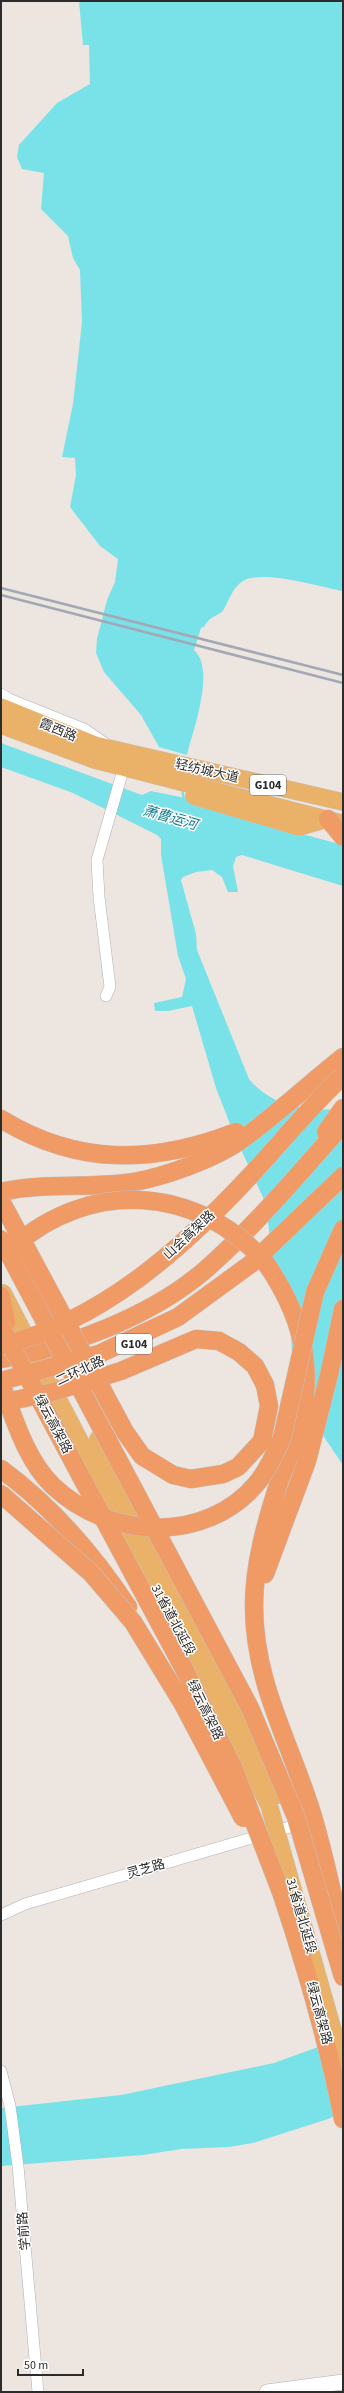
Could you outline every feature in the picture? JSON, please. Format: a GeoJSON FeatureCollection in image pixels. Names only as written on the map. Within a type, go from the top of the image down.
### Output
{"type":"FeatureCollection","features":[{"type":"Feature","properties":{"kind":"highway"},"geometry":{"type":"LineString","coordinates":[[336,821],[343,836]]}},
{"type":"Feature","properties":{"kind":"highway"},"geometry":{"type":"LineString","coordinates":[[1,1119],[19,1130],[74,1151],[112,1155],[166,1154],[208,1143],[250,1127],[343,1057]]}},
{"type":"Feature","properties":{"kind":"highway","name":"山会高架路"},"geometry":{"type":"LineString","coordinates":[[1,1346],[60,1326],[99,1305],[152,1270],[205,1222],[250,1176],[320,1097],[343,1076]]}},
{"type":"Feature","properties":{"kind":"highway"},"geometry":{"type":"LineString","coordinates":[[1,1192],[16,1188],[103,1186],[136,1182],[167,1173],[215,1154],[243,1139],[303,1088]]}},
{"type":"Feature","properties":{"kind":"highway"},"geometry":{"type":"LineString","coordinates":[[266,1212],[343,1108]]}},
{"type":"Feature","properties":{"kind":"highway","name":"G104"},"geometry":{"type":"LineString","coordinates":[[1,1359],[43,1351],[145,1311],[203,1272],[266,1212],[343,1124]]}},
{"type":"Feature","properties":{"kind":"highway"},"geometry":{"type":"LineString","coordinates":[[343,1174],[252,1263],[178,1317],[99,1354],[1,1382],[25,1443],[40,1470],[53,1485],[70,1500],[110,1521],[136,1527],[160,1528],[181,1526],[207,1518],[227,1509],[257,1483],[272,1459],[282,1438],[315,1292],[343,1229]]}},
{"type":"Feature","properties":{"kind":"highway","name":"二环北路"},"geometry":{"type":"LineString","coordinates":[[1,1400],[59,1382],[186,1317],[253,1264],[343,1174]]}},
{"type":"Feature","properties":{"kind":"highway"},"geometry":{"type":"LineString","coordinates":[[1,1258],[25,1236],[62,1214],[98,1204],[137,1199],[194,1210],[223,1225],[248,1243],[265,1262],[292,1307],[300,1327],[305,1356],[306,1387],[301,1423],[279,1484],[257,1561],[254,1607],[264,1681],[311,1810],[343,1937]]}},
{"type":"Feature","properties":{"kind":"highway"},"geometry":{"type":"LineString","coordinates":[[1,1201],[95,1376],[98,1383],[125,1432],[142,1456],[173,1475],[191,1479],[223,1474],[238,1467],[262,1441],[269,1406],[265,1385],[255,1366],[239,1352],[218,1341],[196,1339],[121,1371],[100,1377],[92,1379],[85,1381],[48,1393],[1,1403]]}},
{"type":"Feature","properties":{"kind":"highway"},"geometry":{"type":"LineString","coordinates":[[1,1239],[250,1708],[296,1817],[343,1977]]}},
{"type":"Feature","properties":{"kind":"highway","name":"绿云高架路"},"geometry":{"type":"LineString","coordinates":[[1,1296],[2,1325],[183,1667],[226,1752],[271,1861],[309,1974],[331,2058],[343,2120]]}},
{"type":"Feature","properties":{"kind":"highway"},"geometry":{"type":"LineString","coordinates":[[254,1607],[277,1539],[307,1461],[329,1375],[343,1309]]}},
{"type":"Feature","properties":{"kind":"highway"},"geometry":{"type":"LineString","coordinates":[[1,1469],[56,1514],[103,1569],[141,1627],[281,1892]]}},
{"type":"Feature","properties":{"kind":"highway"},"geometry":{"type":"LineString","coordinates":[[1,1494],[91,1573],[133,1622],[183,1704]]}},
{"type":"Feature","properties":{"kind":"main road","name":"霞西路"},"geometry":{"type":"LineString","coordinates":[[1,707],[95,745],[118,769]]}},
{"type":"Feature","properties":{"kind":"main road","name":"霞西路"},"geometry":{"type":"LineString","coordinates":[[1,725],[118,769]]}},
{"type":"Feature","properties":{"kind":"main road"},"geometry":{"type":"LineString","coordinates":[[1,735],[45,753],[118,769],[146,771],[189,782],[299,827],[336,821]]}},
{"type":"Feature","properties":{"kind":"main road","name":"轻纺城大道"},"geometry":{"type":"LineString","coordinates":[[146,771],[189,782],[343,802]]}},
{"type":"Feature","properties":{"kind":"main road"},"geometry":{"type":"LineString","coordinates":[[1,1254],[43,1351]]}},
{"type":"Feature","properties":{"kind":"main road","name":"31省道北延段"},"geometry":{"type":"LineString","coordinates":[[1,1290],[43,1351],[269,1805],[285,1829],[343,2078]]}},
{"type":"Feature","properties":{"kind":"main road"},"geometry":{"type":"LineString","coordinates":[[285,1829],[320,1890],[343,1965]]}},
{"type":"Feature","properties":{"kind":"main road"},"geometry":{"type":"LineString","coordinates":[[266,2392],[343,2382]]}},
{"type":"Feature","properties":{"kind":"street"},"geometry":{"type":"LineString","coordinates":[[1,694],[9,699],[84,728],[118,769],[109,818],[97,860],[99,897],[110,987],[106,996]]}},
{"type":"Feature","properties":{"kind":"street","name":"灵芝路"},"geometry":{"type":"LineString","coordinates":[[1,1915],[25,1904],[285,1829]]}},
{"type":"Feature","properties":{"kind":"street","name":"学前路"},"geometry":{"type":"LineString","coordinates":[[1,2071],[10,2106],[18,2166],[38,2392]]}},
{"type":"Feature","properties":{"kind":"water"},"geometry":{"type":"Polygon","coordinates":[[[79,1],[343,1],[343,591],[292,580],[264,577],[252,578],[243,581],[237,587],[222,612],[209,620],[204,627],[201,628],[194,650],[200,659],[203,671],[203,685],[198,716],[187,755],[159,747],[141,715],[104,672],[96,653],[97,639],[107,600],[115,582],[118,559],[100,546],[70,507],[76,475],[75,458],[62,457],[73,404],[82,322],[80,270],[73,258],[68,236],[41,209],[44,173],[22,169],[17,157],[19,145],[57,103],[90,84],[89,45],[83,45],[79,1]]]}},
{"type":"Feature","properties":{"kind":"water","name":"萧曹运河"},"geometry":{"type":"Polygon","coordinates":[[[1,743],[142,795],[151,791],[185,798],[195,805],[343,845],[343,886],[242,855],[236,857],[233,866],[238,892],[228,892],[222,877],[212,870],[196,872],[183,877],[181,880],[196,934],[197,950],[249,1079],[258,1089],[269,1096],[292,1106],[317,1109],[343,1109],[343,1465],[324,1437],[292,1354],[290,1313],[274,1275],[266,1204],[233,1132],[216,1088],[192,1006],[168,1011],[155,1011],[154,1003],[182,997],[186,979],[178,956],[161,855],[161,839],[157,835],[73,793],[1,767],[1,743]]]}},
{"type":"Feature","properties":{"kind":"water"},"geometry":{"type":"Polygon","coordinates":[[[318,2047],[335,2116],[328,2119],[253,2143],[229,2147],[181,2149],[143,2155],[1,2166],[1,2108],[121,2095],[274,2063],[318,2047]]]}},
{"type":"Feature","properties":{"kind":"waterway"},"geometry":{"type":"LineString","coordinates":[[182,789],[184,800]]}},
{"type":"Feature","properties":{"kind":"railway"},"geometry":{"type":"LineString","coordinates":[[1,588],[343,675]]}},
{"type":"Feature","properties":{"kind":"railway"},"geometry":{"type":"LineString","coordinates":[[1,595],[343,683]]}}]}
